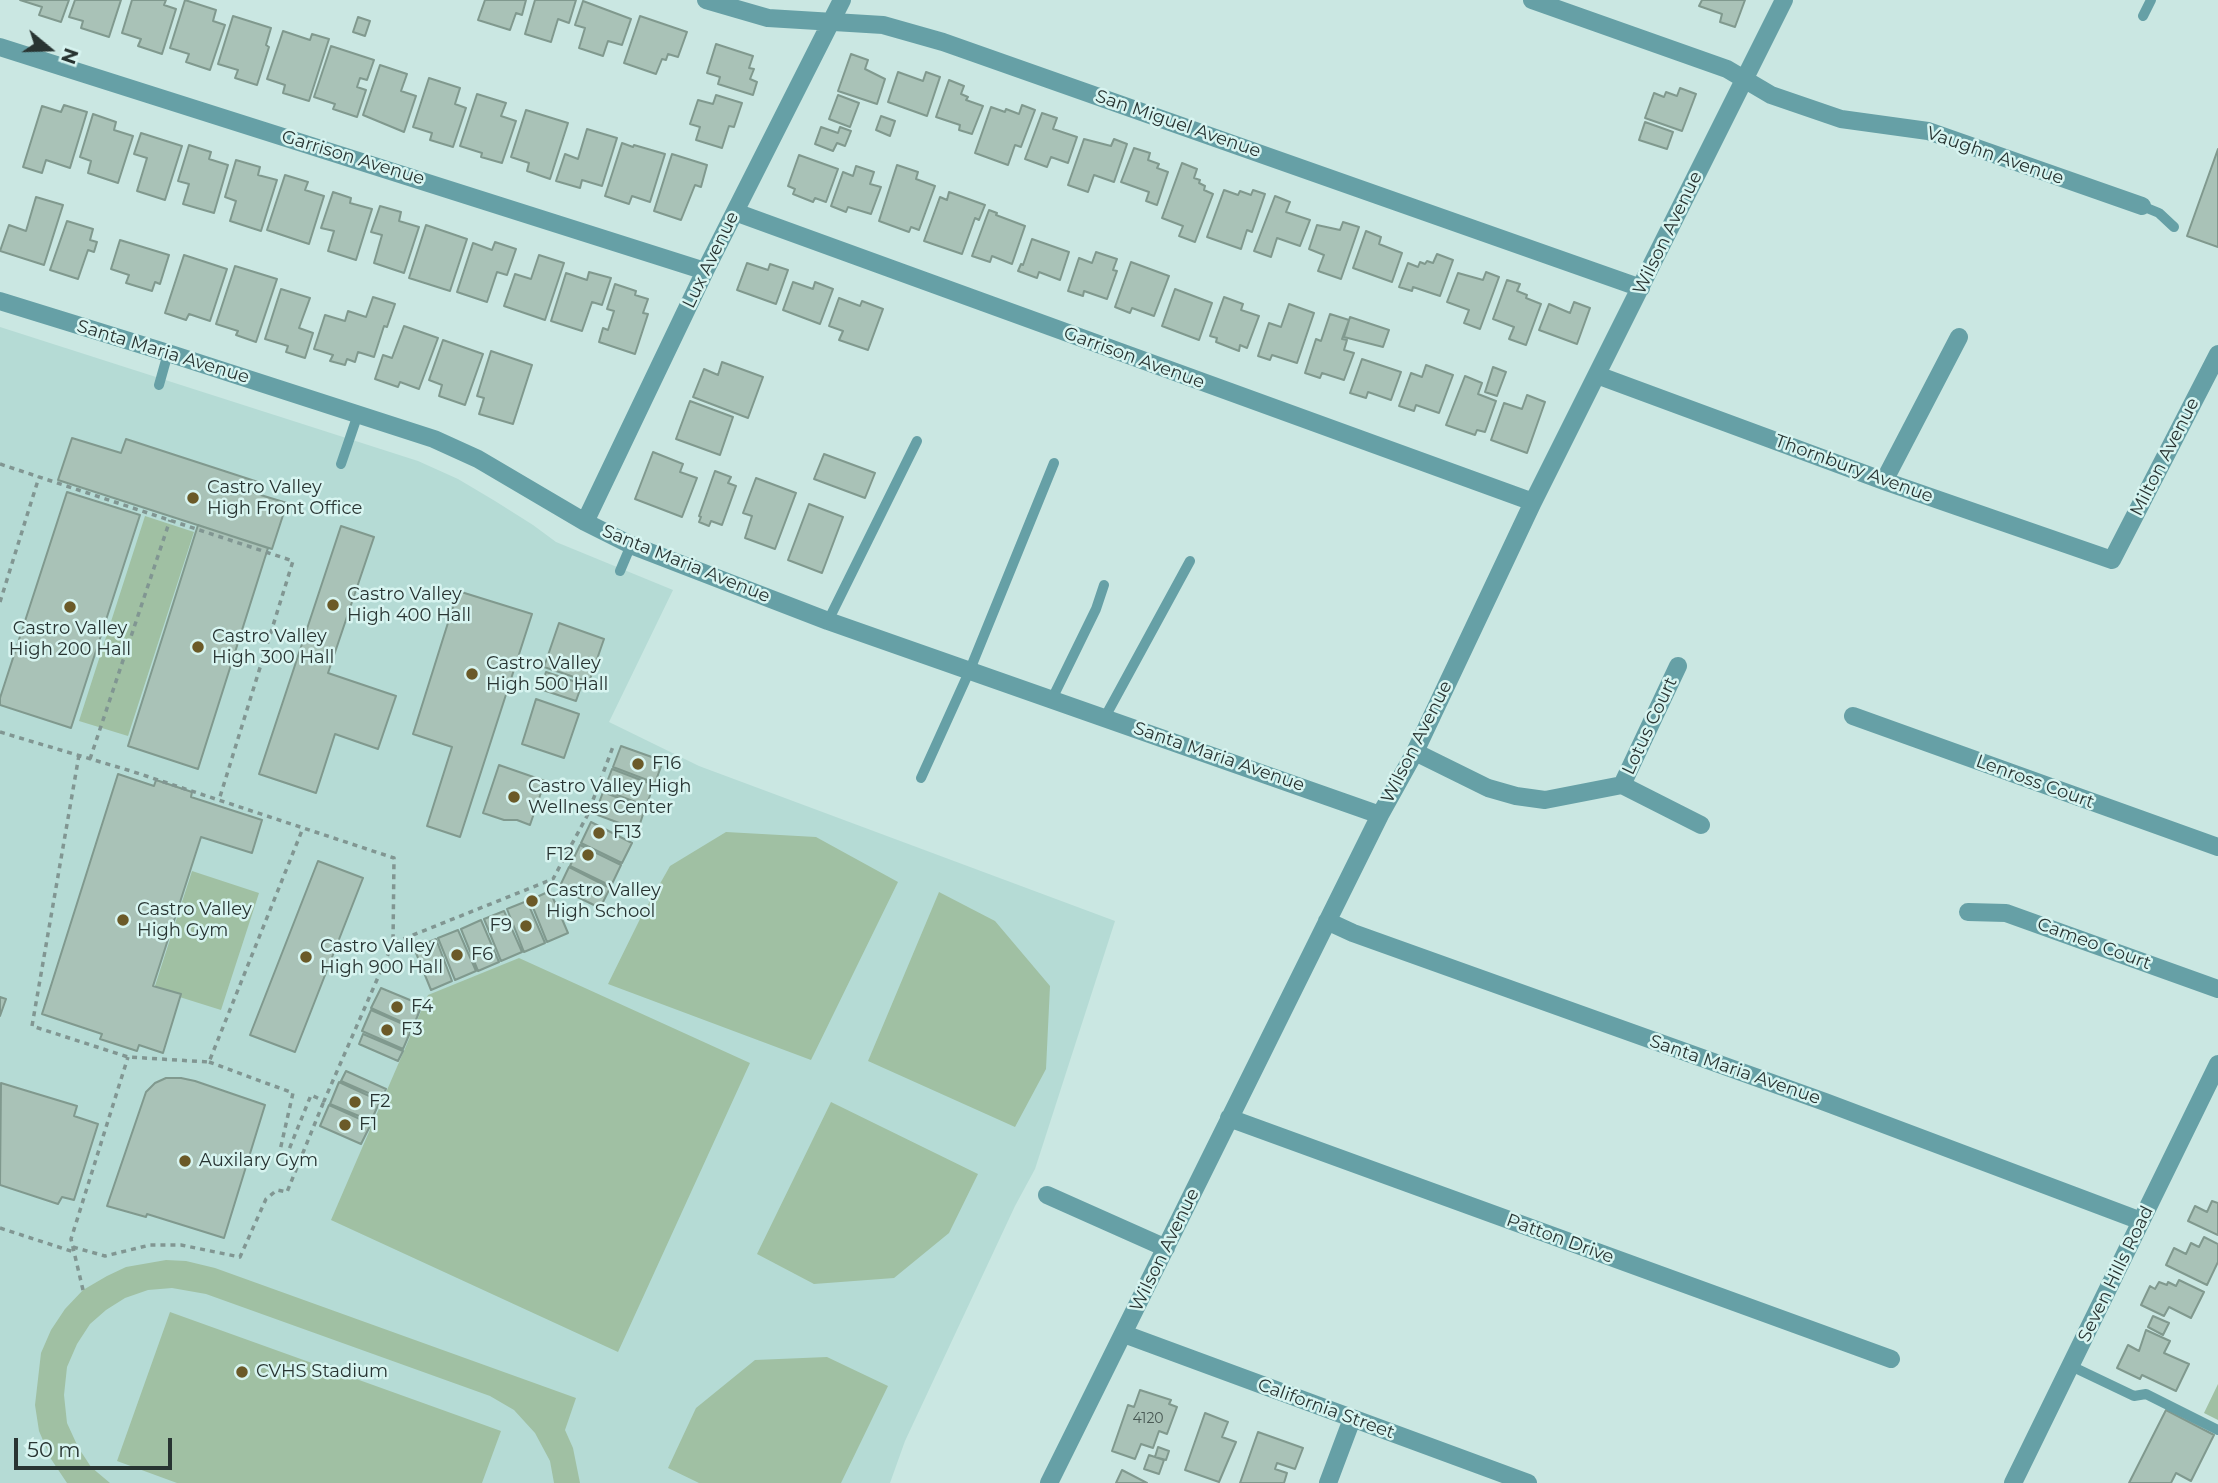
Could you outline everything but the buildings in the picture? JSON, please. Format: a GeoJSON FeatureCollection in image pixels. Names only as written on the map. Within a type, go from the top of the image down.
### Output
{"type":"FeatureCollection","features":[{"type":"Feature","properties":{"kind":"street","name":"San Miguel Avenue"},"geometry":{"type":"LineString","coordinates":[[706,0],[768,18],[883,25],[943,42],[1641,288]]}},
{"type":"Feature","properties":{"kind":"street","name":"Lux Avenue"},"geometry":{"type":"LineString","coordinates":[[585,522],[705,271],[842,0]]}},
{"type":"Feature","properties":{"kind":"street","name":"Vaughn Avenue"},"geometry":{"type":"LineString","coordinates":[[1532,0],[1727,69],[1771,95],[1841,119],[1928,131],[2142,206]]}},
{"type":"Feature","properties":{"kind":"street","name":"Wilson Avenue"},"geometry":{"type":"LineString","coordinates":[[1049,1483],[1380,815],[1415,752],[1533,502],[1784,0]]}},
{"type":"Feature","properties":{"kind":"street","name":"Garrison Avenue"},"geometry":{"type":"LineString","coordinates":[[0,47],[705,271]]}},
{"type":"Feature","properties":{"kind":"street","name":"Garrison Avenue"},"geometry":{"type":"LineString","coordinates":[[735,212],[1533,502]]}},
{"type":"Feature","properties":{"kind":"street","name":"Santa Maria Avenue"},"geometry":{"type":"LineString","coordinates":[[0,301],[168,352],[434,439],[478,459],[585,522],[631,545],[969,672],[1105,717],[1380,815]]}},
{"type":"Feature","properties":{"kind":"street"},"geometry":{"type":"LineString","coordinates":[[1884,481],[1959,337]]}},
{"type":"Feature","properties":{"kind":"street","name":"Milton Avenue"},"geometry":{"type":"LineString","coordinates":[[2112,560],[2218,354]]}},
{"type":"Feature","properties":{"kind":"street","name":"Thornbury Avenue"},"geometry":{"type":"LineString","coordinates":[[1597,375],[1884,481],[2112,560]]}},
{"type":"Feature","properties":{"kind":"street","name":"Lotus Court"},"geometry":{"type":"LineString","coordinates":[[1622,785],[1678,666]]}},
{"type":"Feature","properties":{"kind":"street","name":"Lenross Court"},"geometry":{"type":"LineString","coordinates":[[1853,716],[2218,847]]}},
{"type":"Feature","properties":{"kind":"street"},"geometry":{"type":"LineString","coordinates":[[1415,752],[1488,788],[1516,796],[1545,800],[1622,785],[1701,825]]}},
{"type":"Feature","properties":{"kind":"street","name":"Cameo Court"},"geometry":{"type":"LineString","coordinates":[[1968,912],[2006,912],[2218,989]]}},
{"type":"Feature","properties":{"kind":"street","name":"Santa Maria Avenue"},"geometry":{"type":"LineString","coordinates":[[1327,921],[1391,947],[1825,1102],[2141,1222]]}},
{"type":"Feature","properties":{"kind":"street","name":"Seven Hills Road"},"geometry":{"type":"LineString","coordinates":[[2014,1483],[2218,1064]]}},
{"type":"Feature","properties":{"kind":"street","name":"Patton Drive"},"geometry":{"type":"LineString","coordinates":[[1229,1118],[1891,1359]]}},
{"type":"Feature","properties":{"kind":"street"},"geometry":{"type":"LineString","coordinates":[[1047,1195],[1166,1248]]}},
{"type":"Feature","properties":{"kind":"street","name":"California Street"},"geometry":{"type":"LineString","coordinates":[[1124,1334],[1528,1483]]}},
{"type":"Feature","properties":{"kind":"street"},"geometry":{"type":"LineString","coordinates":[[1328,1483],[1352,1419]]}},
{"type":"Feature","properties":{"kind":"lane"},"geometry":{"type":"LineString","coordinates":[[2143,16],[2151,0]]}},
{"type":"Feature","properties":{"kind":"lane"},"geometry":{"type":"LineString","coordinates":[[2142,206],[2159,213],[2174,227]]}},
{"type":"Feature","properties":{"kind":"lane"},"geometry":{"type":"LineString","coordinates":[[159,385],[168,352]]}},
{"type":"Feature","properties":{"kind":"lane"},"geometry":{"type":"LineString","coordinates":[[341,464],[358,414]]}},
{"type":"Feature","properties":{"kind":"lane"},"geometry":{"type":"LineString","coordinates":[[828,621],[917,441]]}},
{"type":"Feature","properties":{"kind":"lane"},"geometry":{"type":"LineString","coordinates":[[921,778],[969,672],[1054,463]]}},
{"type":"Feature","properties":{"kind":"lane"},"geometry":{"type":"LineString","coordinates":[[620,571],[631,545]]}},
{"type":"Feature","properties":{"kind":"lane"},"geometry":{"type":"LineString","coordinates":[[1105,717],[1190,561]]}},
{"type":"Feature","properties":{"kind":"lane"},"geometry":{"type":"LineString","coordinates":[[1052,699],[1096,609],[1104,585]]}},
{"type":"Feature","properties":{"kind":"lane"},"geometry":{"type":"LineString","coordinates":[[2071,1366],[2134,1396],[2146,1394],[2218,1430]]}},
{"type":"Feature","properties":{"kind":"path"},"geometry":{"type":"LineString","coordinates":[[0,464],[293,561],[219,800]]}},
{"type":"Feature","properties":{"kind":"path"},"geometry":{"type":"LineString","coordinates":[[0,602],[39,477]]}},
{"type":"Feature","properties":{"kind":"path"},"geometry":{"type":"LineString","coordinates":[[90,759],[170,520]]}},
{"type":"Feature","properties":{"kind":"path"},"geometry":{"type":"LineString","coordinates":[[0,732],[79,755],[394,858],[393,943],[287,1192],[277,1190],[266,1199],[240,1257],[181,1245],[150,1245],[105,1256],[0,1228]]}},
{"type":"Feature","properties":{"kind":"path"},"geometry":{"type":"LineString","coordinates":[[393,943],[553,879],[587,816],[614,744]]}},
{"type":"Feature","properties":{"kind":"path"},"geometry":{"type":"LineString","coordinates":[[79,755],[32,1027],[128,1057],[209,1062],[293,1093],[279,1155],[286,1157],[311,1095],[324,1101]]}},
{"type":"Feature","properties":{"kind":"path"},"geometry":{"type":"LineString","coordinates":[[209,1062],[303,828]]}},
{"type":"Feature","properties":{"kind":"path"},"geometry":{"type":"LineString","coordinates":[[83,1290],[71,1239],[128,1057]]}},
{"type":"Feature","properties":{"kind":"shaded area","name":"Castro Valley High School"},"geometry":{"type":"Polygon","coordinates":[[[0,327],[418,461],[458,479],[556,542],[673,590],[609,722],[699,766],[1115,921],[1035,1169],[905,1441],[890,1483],[0,1483],[0,327]]]}},
{"type":"Feature","properties":{"kind":"green space"},"geometry":{"type":"Polygon","coordinates":[[[145,516],[194,532],[128,736],[79,721],[145,516]]]}},
{"type":"Feature","properties":{"kind":"green space"},"geometry":{"type":"Polygon","coordinates":[[[726,832],[816,837],[898,882],[811,1060],[608,984],[670,866],[726,832]]]}},
{"type":"Feature","properties":{"kind":"green space"},"geometry":{"type":"Polygon","coordinates":[[[192,871],[259,893],[221,1010],[154,989],[192,871]]]}},
{"type":"Feature","properties":{"kind":"green space"},"geometry":{"type":"Polygon","coordinates":[[[939,892],[995,921],[1050,986],[1046,1069],[1015,1127],[868,1061],[939,892]]]}},
{"type":"Feature","properties":{"kind":"green space"},"geometry":{"type":"Polygon","coordinates":[[[519,958],[750,1063],[618,1352],[331,1220],[428,995],[519,958]]]}},
{"type":"Feature","properties":{"kind":"green space"},"geometry":{"type":"Polygon","coordinates":[[[831,1102],[978,1174],[949,1233],[894,1278],[814,1284],[757,1254],[831,1102]]]}},
{"type":"Feature","properties":{"kind":"green space"},"geometry":{"type":"Polygon","coordinates":[[[166,1260],[186,1261],[215,1268],[576,1398],[565,1430],[573,1448],[580,1483],[554,1483],[550,1461],[535,1433],[514,1410],[490,1396],[206,1294],[172,1288],[148,1290],[125,1298],[90,1324],[77,1344],[67,1367],[64,1395],[67,1423],[91,1467],[110,1483],[67,1483],[51,1459],[39,1431],[35,1405],[41,1353],[51,1330],[65,1309],[83,1290],[126,1267],[166,1260]]]}},
{"type":"Feature","properties":{"kind":"green space","name":"CVHS Stadium"},"geometry":{"type":"Polygon","coordinates":[[[170,1312],[501,1431],[482,1483],[177,1483],[117,1461],[170,1312]]]}},
{"type":"Feature","properties":{"kind":"green space"},"geometry":{"type":"Polygon","coordinates":[[[827,1357],[888,1386],[841,1483],[699,1483],[668,1468],[696,1408],[755,1360],[827,1357]]]}},
{"type":"Feature","properties":{"kind":"green space"},"geometry":{"type":"Polygon","coordinates":[[[2218,1384],[2218,1420],[2204,1413],[2218,1384]]]}},
{"type":"Feature","properties":{"kind":"place","name":"Castro Valley High Front Office"},"geometry":{"type":"Point","coordinates":[193,498]}},
{"type":"Feature","properties":{"kind":"place","name":"Castro Valley High 400 Hall"},"geometry":{"type":"Point","coordinates":[333,605]}},
{"type":"Feature","properties":{"kind":"place","name":"Castro Valley High 200 Hall"},"geometry":{"type":"Point","coordinates":[70,607]}},
{"type":"Feature","properties":{"kind":"place","name":"Castro Valley High 300 Hall"},"geometry":{"type":"Point","coordinates":[198,647]}},
{"type":"Feature","properties":{"kind":"place","name":"Castro Valley High 500 Hall"},"geometry":{"type":"Point","coordinates":[472,674]}},
{"type":"Feature","properties":{"kind":"place","name":"F16"},"geometry":{"type":"Point","coordinates":[638,764]}},
{"type":"Feature","properties":{"kind":"place","name":"Castro Valley High Wellness Center"},"geometry":{"type":"Point","coordinates":[514,797]}},
{"type":"Feature","properties":{"kind":"place","name":"F13"},"geometry":{"type":"Point","coordinates":[599,833]}},
{"type":"Feature","properties":{"kind":"place","name":"F12"},"geometry":{"type":"Point","coordinates":[588,855]}},
{"type":"Feature","properties":{"kind":"place","name":"Castro Valley High School"},"geometry":{"type":"Point","coordinates":[532,901]}},
{"type":"Feature","properties":{"kind":"place","name":"Castro Valley High Gym"},"geometry":{"type":"Point","coordinates":[123,920]}},
{"type":"Feature","properties":{"kind":"place","name":"F9"},"geometry":{"type":"Point","coordinates":[526,926]}},
{"type":"Feature","properties":{"kind":"place","name":"F6"},"geometry":{"type":"Point","coordinates":[457,955]}},
{"type":"Feature","properties":{"kind":"place","name":"Castro Valley High 900 Hall"},"geometry":{"type":"Point","coordinates":[306,957]}},
{"type":"Feature","properties":{"kind":"place","name":"F4"},"geometry":{"type":"Point","coordinates":[397,1007]}},
{"type":"Feature","properties":{"kind":"place","name":"F3"},"geometry":{"type":"Point","coordinates":[387,1030]}},
{"type":"Feature","properties":{"kind":"place","name":"F2"},"geometry":{"type":"Point","coordinates":[355,1102]}},
{"type":"Feature","properties":{"kind":"place","name":"F1"},"geometry":{"type":"Point","coordinates":[345,1125]}},
{"type":"Feature","properties":{"kind":"place","name":"Auxilary Gym"},"geometry":{"type":"Point","coordinates":[185,1161]}},
{"type":"Feature","properties":{"kind":"place","name":"CVHS Stadium"},"geometry":{"type":"Point","coordinates":[242,1372]}}]}
